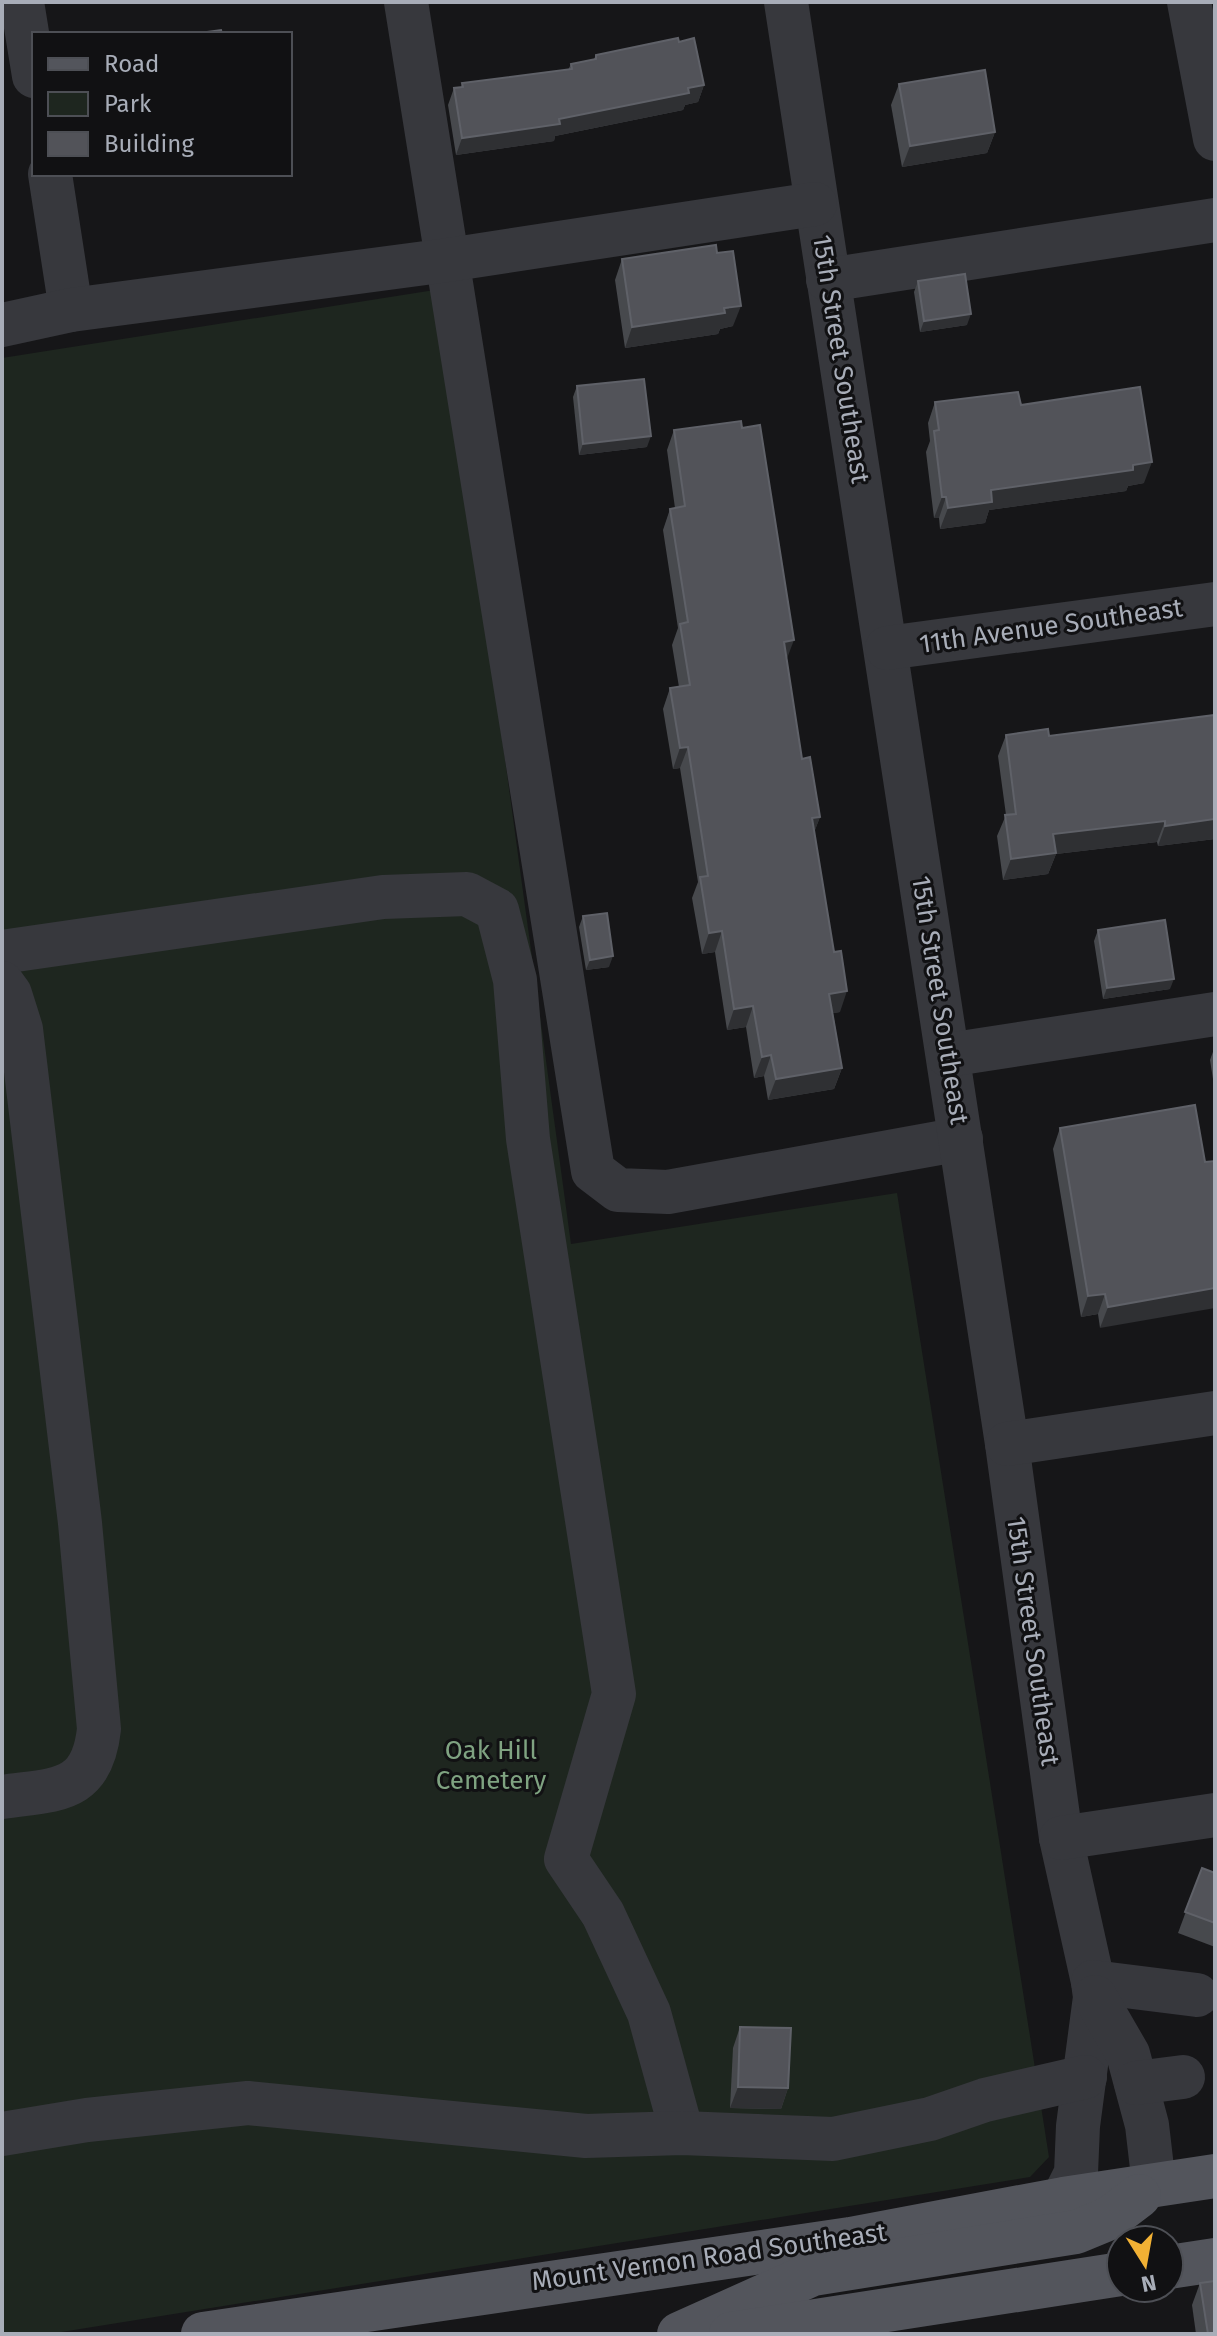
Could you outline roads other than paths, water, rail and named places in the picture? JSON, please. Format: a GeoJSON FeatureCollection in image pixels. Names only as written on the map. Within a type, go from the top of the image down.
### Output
{"type":"FeatureCollection","features":[{"type":"Feature","properties":{"kind":"main road","name":"Mount Vernon Road Southeast"},"geometry":{"type":"LineString","coordinates":[[203,2334],[850,2239],[1063,2199],[1215,2176]]}},
{"type":"Feature","properties":{"kind":"main road"},"geometry":{"type":"LineString","coordinates":[[679,2334],[813,2274],[1076,2232],[1110,2218],[1154,2185]]}},
{"type":"Feature","properties":{"kind":"main road"},"geometry":{"type":"LineString","coordinates":[[1185,2265],[1215,2260]]}},
{"type":"Feature","properties":{"kind":"main road"},"geometry":{"type":"LineString","coordinates":[[731,2334],[844,2326],[1105,2277]]}},
{"type":"Feature","properties":{"kind":"street"},"geometry":{"type":"LineString","coordinates":[[22,2],[32,64]]}},
{"type":"Feature","properties":{"kind":"street"},"geometry":{"type":"LineString","coordinates":[[406,2],[593,1171],[618,1190],[668,1192],[961,1139]]}},
{"type":"Feature","properties":{"kind":"street","name":"15th Street Southeast"},"geometry":{"type":"LineString","coordinates":[[786,2],[1007,1444],[1061,1838],[1094,1990],[1128,2054],[1136,2083],[1147,2125],[1154,2185]]}},
{"type":"Feature","properties":{"kind":"street"},"geometry":{"type":"LineString","coordinates":[[1189,2],[1215,139]]}},
{"type":"Feature","properties":{"kind":"street"},"geometry":{"type":"LineString","coordinates":[[50,176],[71,310]]}},
{"type":"Feature","properties":{"kind":"street"},"geometry":{"type":"LineString","coordinates":[[2,325],[71,310],[448,260],[815,204]]}},
{"type":"Feature","properties":{"kind":"street"},"geometry":{"type":"LineString","coordinates":[[828,280],[1215,220]]}},
{"type":"Feature","properties":{"kind":"street","name":"11th Avenue Southeast"},"geometry":{"type":"LineString","coordinates":[[887,648],[1215,604]]}},
{"type":"Feature","properties":{"kind":"street"},"geometry":{"type":"LineString","coordinates":[[2,952],[383,897],[467,894],[497,910],[515,980],[528,1139],[614,1694],[566,1859],[603,1914],[649,2013],[682,2133]]}},
{"type":"Feature","properties":{"kind":"street"},"geometry":{"type":"LineString","coordinates":[[2,983],[10,994],[21,1029],[80,1523],[99,1729],[96,1758],[78,1780],[59,1788],[2,1797]]}},
{"type":"Feature","properties":{"kind":"street"},"geometry":{"type":"LineString","coordinates":[[948,1055],[1215,1014]]}},
{"type":"Feature","properties":{"kind":"street"},"geometry":{"type":"LineString","coordinates":[[1007,1444],[1215,1413]]}},
{"type":"Feature","properties":{"kind":"street"},"geometry":{"type":"LineString","coordinates":[[1061,1838],[1215,1815]]}},
{"type":"Feature","properties":{"kind":"street"},"geometry":{"type":"LineString","coordinates":[[1094,1990],[1197,1995]]}},
{"type":"Feature","properties":{"kind":"street","name":"15th Street Southeast"},"geometry":{"type":"LineString","coordinates":[[1063,2199],[1076,2173],[1078,2126],[1094,1990]]}},
{"type":"Feature","properties":{"kind":"street"},"geometry":{"type":"LineString","coordinates":[[2,2134],[87,2120],[248,2103],[586,2136],[682,2133],[833,2139],[930,2119],[985,2100],[1085,2077]]}},
{"type":"Feature","properties":{"kind":"street"},"geometry":{"type":"LineString","coordinates":[[1136,2083],[1183,2077]]}},
{"type":"Feature","properties":{"kind":"park label","name":"Oak Hill Cemetery"},"geometry":{"type":"Point","coordinates":[491,1765]}}]}
